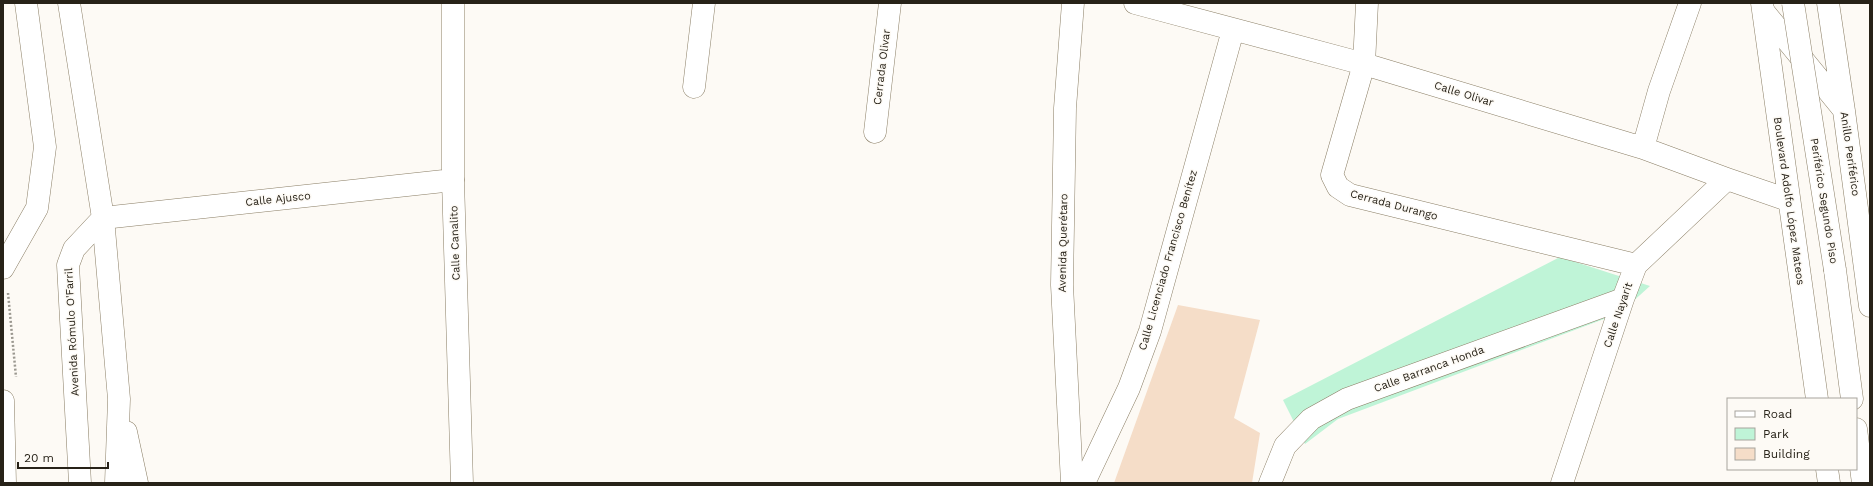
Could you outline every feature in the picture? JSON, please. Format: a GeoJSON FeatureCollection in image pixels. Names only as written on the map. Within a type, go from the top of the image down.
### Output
{"type":"FeatureCollection","features":[{"type":"Feature","properties":{"kind":"main road"},"geometry":{"type":"LineString","coordinates":[[3,268],[37,208],[45,147],[26,3]]}},
{"type":"Feature","properties":{"kind":"main road"},"geometry":{"type":"LineString","coordinates":[[69,3],[103,218],[119,400],[116,483]]}},
{"type":"Feature","properties":{"kind":"main road","name":"Calle Canalito"},"geometry":{"type":"LineString","coordinates":[[453,3],[453,180],[462,483]]}},
{"type":"Feature","properties":{"kind":"main road"},"geometry":{"type":"LineString","coordinates":[[694,87],[704,3]]}},
{"type":"Feature","properties":{"kind":"main road","name":"Cerrada Olivar"},"geometry":{"type":"LineString","coordinates":[[875,132],[890,3]]}},
{"type":"Feature","properties":{"kind":"main road","name":"Avenida Querétaro"},"geometry":{"type":"LineString","coordinates":[[1072,483],[1062,285],[1065,108],[1073,3]]}},
{"type":"Feature","properties":{"kind":"main road","name":"Calle Olivar"},"geometry":{"type":"LineString","coordinates":[[1135,3],[1364,64],[1643,148],[1788,200]]}},
{"type":"Feature","properties":{"kind":"main road","name":"Cerrada Durango"},"geometry":{"type":"LineString","coordinates":[[1367,3],[1364,64],[1332,175],[1338,187],[1350,195],[1636,265]]}},
{"type":"Feature","properties":{"kind":"main road"},"geometry":{"type":"LineString","coordinates":[[1643,148],[1659,91],[1690,3]]}},
{"type":"Feature","properties":{"kind":"main road","name":"Periférico Segundo Piso"},"geometry":{"type":"LineString","coordinates":[[1793,3],[1835,270],[1852,398]]}},
{"type":"Feature","properties":{"kind":"main road","name":"Anillo Periférico"},"geometry":{"type":"LineString","coordinates":[[1828,3],[1870,306]]}},
{"type":"Feature","properties":{"kind":"main road"},"geometry":{"type":"LineString","coordinates":[[1763,8],[1844,111]]}},
{"type":"Feature","properties":{"kind":"main road","name":"Boulevard Adolfo López Mateos"},"geometry":{"type":"LineString","coordinates":[[1763,8],[1788,200],[1817,398]]}},
{"type":"Feature","properties":{"kind":"main road","name":"Calle Licenciado Francisco Benítez"},"geometry":{"type":"LineString","coordinates":[[1084,483],[1129,388],[1150,331],[1233,30]]}},
{"type":"Feature","properties":{"kind":"main road","name":"Calle Nayarit"},"geometry":{"type":"LineString","coordinates":[[1562,483],[1636,265],[1727,179]]}},
{"type":"Feature","properties":{"kind":"main road","name":"Calle Ajusco"},"geometry":{"type":"LineString","coordinates":[[103,218],[453,180]]}},
{"type":"Feature","properties":{"kind":"main road","name":"Avenida Rómulo O'Farril"},"geometry":{"type":"LineString","coordinates":[[80,483],[68,265],[74,249],[103,218]]}},
{"type":"Feature","properties":{"kind":"main road","name":"Calle Barranca Honda"},"geometry":{"type":"LineString","coordinates":[[1270,483],[1285,446],[1311,419],[1348,399],[1623,300]]}},
{"type":"Feature","properties":{"kind":"main road"},"geometry":{"type":"LineString","coordinates":[[119,400],[137,483]]}},
{"type":"Feature","properties":{"kind":"main road"},"geometry":{"type":"LineString","coordinates":[[3,401],[5,483]]}},
{"type":"Feature","properties":{"kind":"main road"},"geometry":{"type":"LineString","coordinates":[[1857,436],[1863,483]]}},
{"type":"Feature","properties":{"kind":"main road"},"geometry":{"type":"LineString","coordinates":[[1827,470],[1829,483]]}},
{"type":"Feature","properties":{"kind":"green space"},"geometry":{"type":"Polygon","coordinates":[[[1560,257],[1650,286],[1620,313],[1338,419],[1305,444],[1283,400],[1560,257]]]}},
{"type":"Feature","properties":{"kind":"building"},"geometry":{"type":"Polygon","coordinates":[[[1178,305],[1260,320],[1234,418],[1260,433],[1252,483],[1114,483],[1178,305]]]}}]}
